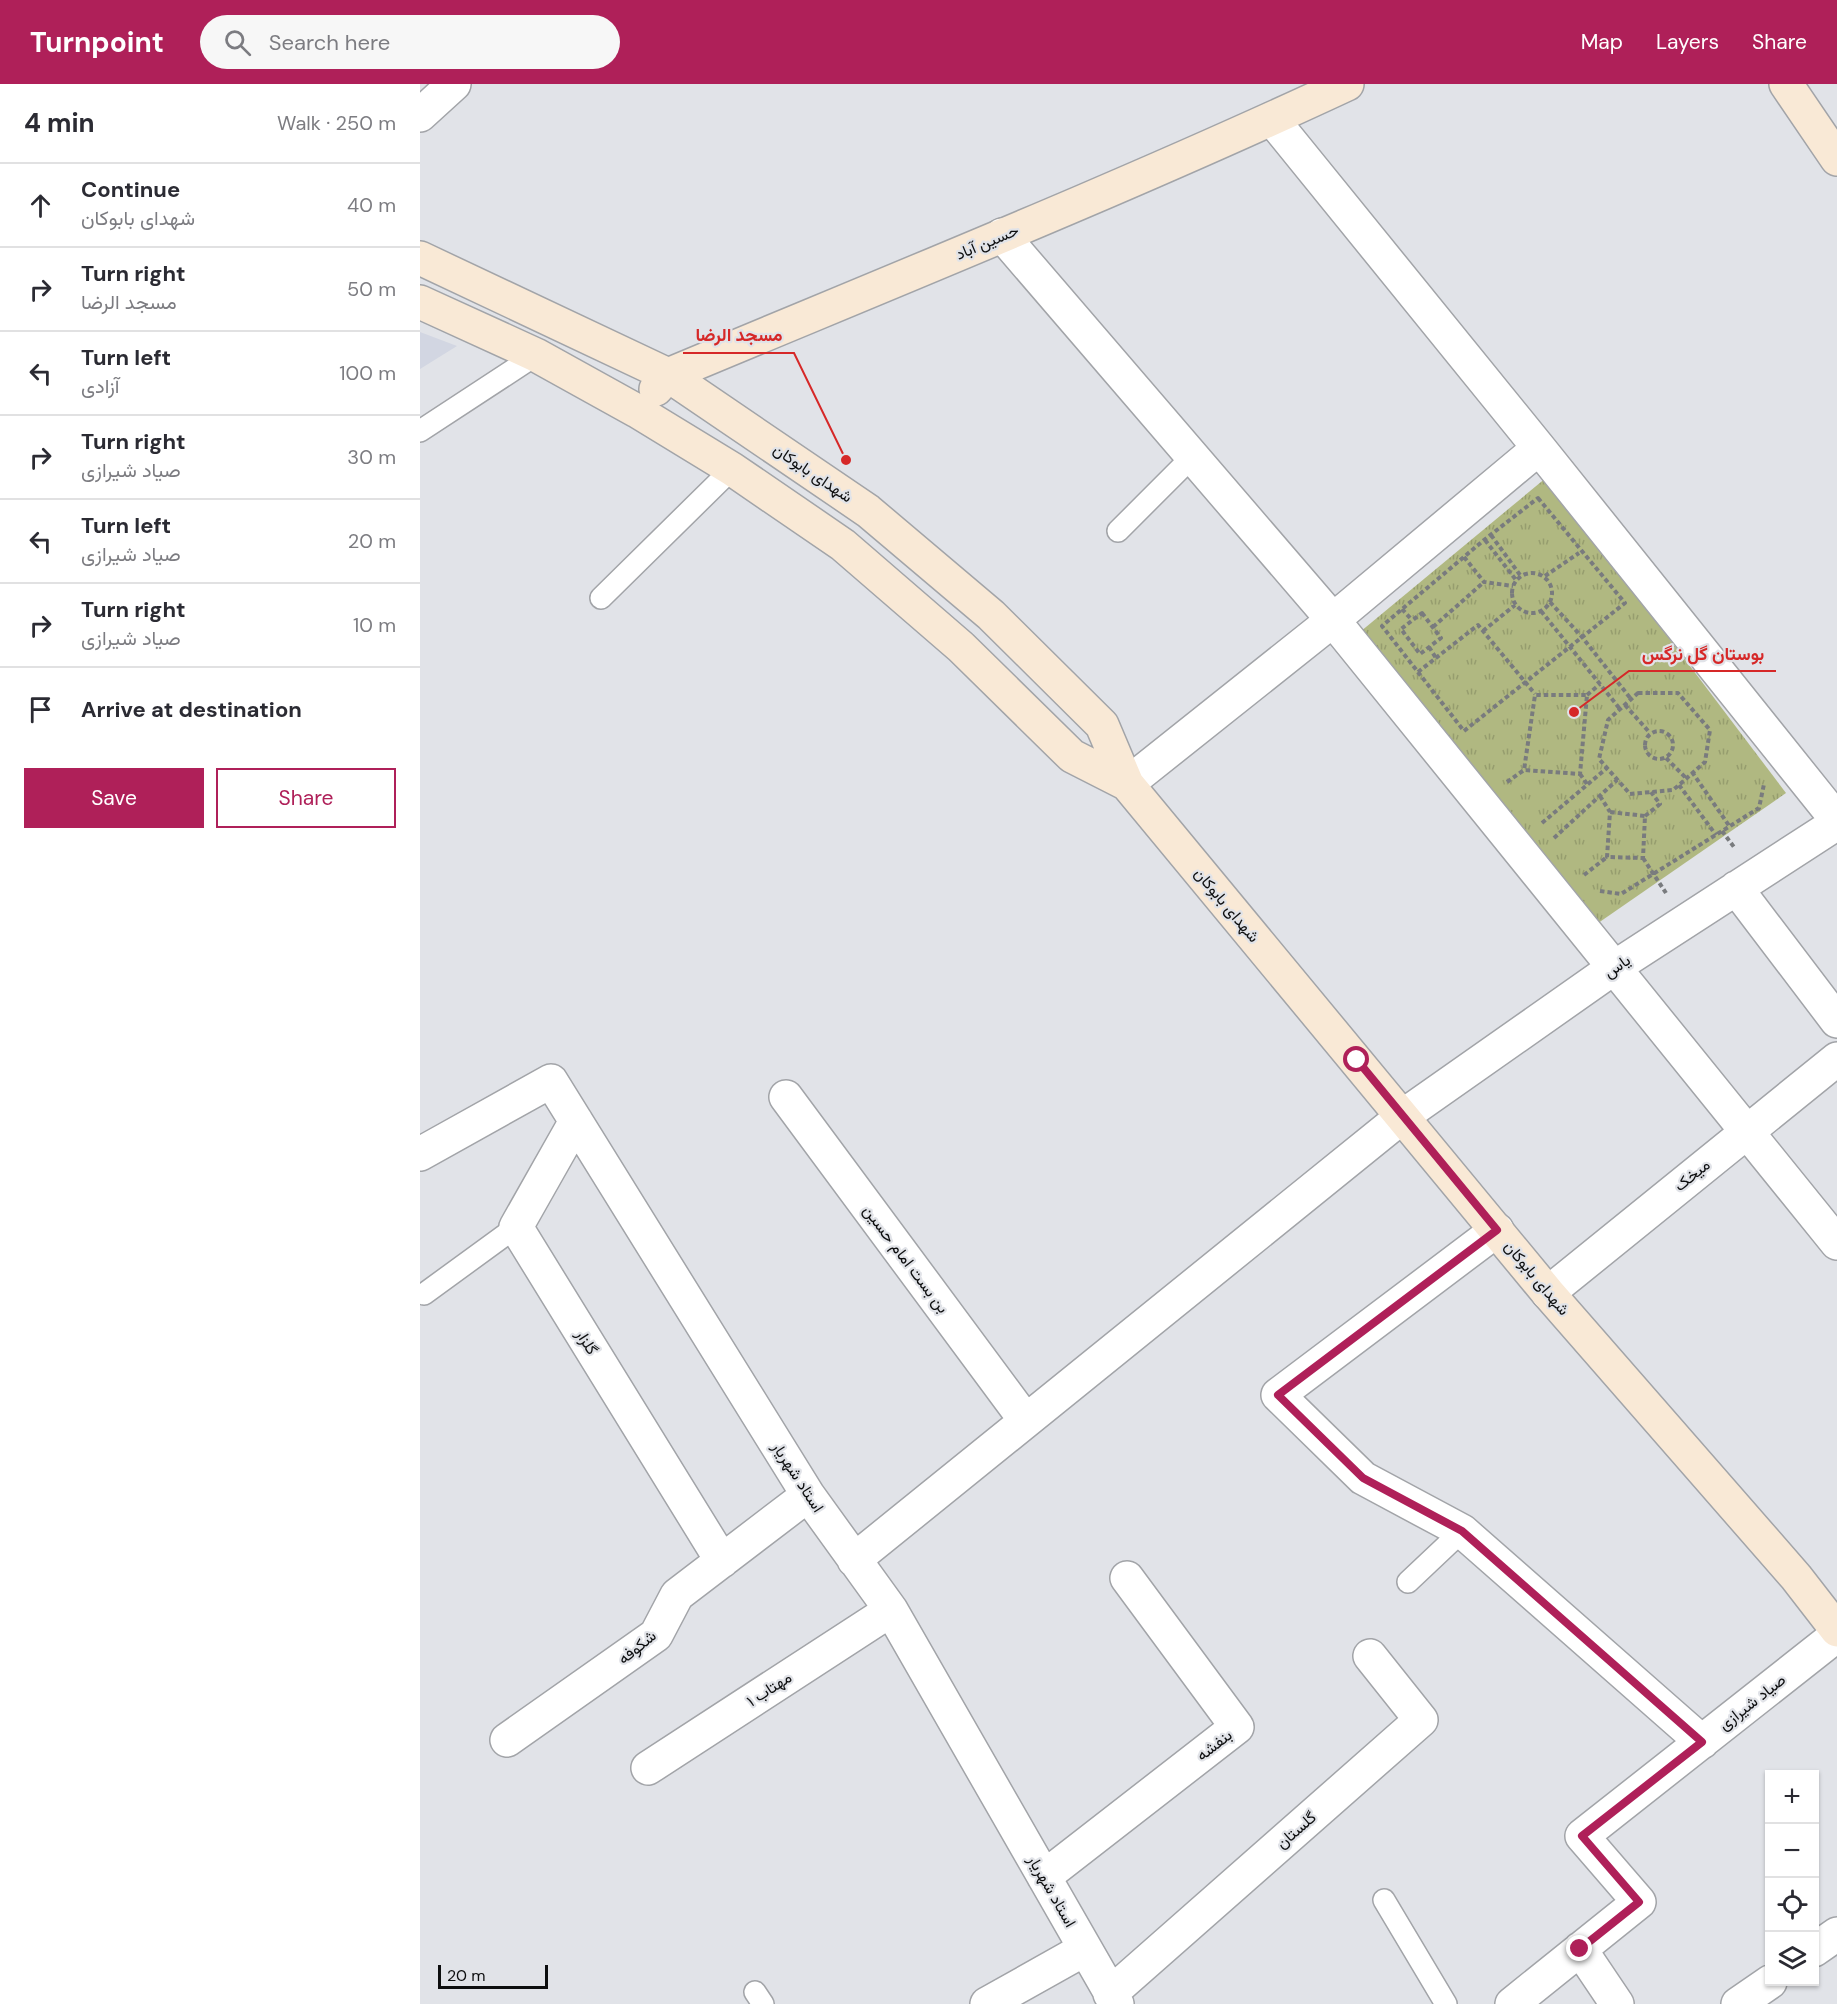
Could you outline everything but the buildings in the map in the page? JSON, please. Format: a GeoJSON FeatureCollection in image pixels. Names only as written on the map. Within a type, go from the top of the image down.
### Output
{"type":"FeatureCollection","features":[{"type":"Feature","properties":{"kind":"street"},"geometry":{"type":"LineString","coordinates":[[420,115],[454,84]]}},
{"type":"Feature","properties":{"kind":"street","name":"حسین آباد"},"geometry":{"type":"LineString","coordinates":[[637,411],[668,375],[1002,236],[1347,84]]}},
{"type":"Feature","properties":{"kind":"street"},"geometry":{"type":"LineString","coordinates":[[1786,84],[1837,159]]}},
{"type":"Feature","properties":{"kind":"street"},"geometry":{"type":"LineString","coordinates":[[1272,119],[1539,448],[1837,822]]}},
{"type":"Feature","properties":{"kind":"street"},"geometry":{"type":"LineString","coordinates":[[1002,236],[1333,620],[1837,1243]]}},
{"type":"Feature","properties":{"kind":"street","name":"شهدای بابوکان"},"geometry":{"type":"LineString","coordinates":[[420,258],[668,375],[868,511],[991,615],[1102,725],[1127,784],[1548,1293],[1796,1577],[1837,1630]]}},
{"type":"Feature","properties":{"kind":"street","name":"شهدای بابوکان"},"geometry":{"type":"LineString","coordinates":[[420,302],[536,355],[637,411],[732,469],[843,545],[961,648],[1072,756],[1127,784]]}},
{"type":"Feature","properties":{"kind":"street"},"geometry":{"type":"LineString","coordinates":[[1127,784],[1333,620],[1539,448]]}},
{"type":"Feature","properties":{"kind":"street","name":"یاس"},"geometry":{"type":"LineString","coordinates":[[854,1560],[1403,1116],[1615,967],[1837,822]]}},
{"type":"Feature","properties":{"kind":"street"},"geometry":{"type":"LineString","coordinates":[[1736,888],[1837,1021]]}},
{"type":"Feature","properties":{"kind":"street","name":"میخک"},"geometry":{"type":"LineString","coordinates":[[1548,1293],[1837,1059]]}},
{"type":"Feature","properties":{"kind":"street","name":"استاد شهریار"},"geometry":{"type":"LineString","coordinates":[[420,1154],[551,1081],[808,1495],[891,1610],[1113,1999]]}},
{"type":"Feature","properties":{"kind":"street","name":"بن بست امام حسین"},"geometry":{"type":"LineString","coordinates":[[786,1097],[1026,1421]]}},
{"type":"Feature","properties":{"kind":"street"},"geometry":{"type":"LineString","coordinates":[[516,1227],[576,1121]]}},
{"type":"Feature","properties":{"kind":"street","name":"گلزار"},"geometry":{"type":"LineString","coordinates":[[516,1227],[722,1561]]}},
{"type":"Feature","properties":{"kind":"street"},"geometry":{"type":"LineString","coordinates":[[1497,1230],[1278,1395],[1363,1478],[1462,1531],[1702,1742]]}},
{"type":"Feature","properties":{"kind":"street","name":"شکوفه"},"geometry":{"type":"LineString","coordinates":[[507,1740],[656,1635],[677,1595],[808,1495]]}},
{"type":"Feature","properties":{"kind":"street","name":"بنفشه"},"geometry":{"type":"LineString","coordinates":[[1044,1877],[1237,1727],[1127,1578]]}},
{"type":"Feature","properties":{"kind":"street","name":"مهتاب ۱"},"geometry":{"type":"LineString","coordinates":[[648,1768],[891,1610]]}},
{"type":"Feature","properties":{"kind":"street","name":"صیاد شیرازی"},"geometry":{"type":"LineString","coordinates":[[1512,2004],[1639,1902],[1582,1836],[1837,1635]]}},
{"type":"Feature","properties":{"kind":"street","name":"گلستان"},"geometry":{"type":"LineString","coordinates":[[1113,1999],[1421,1720],[1370,1656]]}},
{"type":"Feature","properties":{"kind":"street"},"geometry":{"type":"LineString","coordinates":[[1819,1947],[1837,1934]]}},
{"type":"Feature","properties":{"kind":"street"},"geometry":{"type":"LineString","coordinates":[[987,2004],[1085,1949]]}},
{"type":"Feature","properties":{"kind":"street"},"geometry":{"type":"LineString","coordinates":[[1580,1949],[1617,2004]]}},
{"type":"Feature","properties":{"kind":"street"},"geometry":{"type":"LineString","coordinates":[[1738,2004],[1765,1985]]}},
{"type":"Feature","properties":{"kind":"lane"},"geometry":{"type":"LineString","coordinates":[[420,431],[536,355]]}},
{"type":"Feature","properties":{"kind":"lane"},"geometry":{"type":"LineString","coordinates":[[1118,531],[1192,457]]}},
{"type":"Feature","properties":{"kind":"lane"},"geometry":{"type":"LineString","coordinates":[[601,598],[732,469]]}},
{"type":"Feature","properties":{"kind":"lane"},"geometry":{"type":"LineString","coordinates":[[424,1294],[516,1227]]}},
{"type":"Feature","properties":{"kind":"lane"},"geometry":{"type":"LineString","coordinates":[[1407,1582],[1462,1531]]}},
{"type":"Feature","properties":{"kind":"lane"},"geometry":{"type":"LineString","coordinates":[[1384,1900],[1446,2004]]}},
{"type":"Feature","properties":{"kind":"path"},"geometry":{"type":"LineString","coordinates":[[1471,740],[1382,626],[1490,535],[1538,498],[1632,612]]}},
{"type":"Feature","properties":{"kind":"path"},"geometry":{"type":"LineString","coordinates":[[1490,535],[1520,575]]}},
{"type":"Feature","properties":{"kind":"path"},"geometry":{"type":"LineString","coordinates":[[1484,540],[1516,580]]}},
{"type":"Feature","properties":{"kind":"path"},"geometry":{"type":"LineString","coordinates":[[1545,576],[1582,551]]}},
{"type":"Feature","properties":{"kind":"path"},"geometry":{"type":"LineString","coordinates":[[1464,557],[1484,582],[1513,586]]}},
{"type":"Feature","properties":{"kind":"path"},"geometry":{"type":"LineString","coordinates":[[1533,572],[1545,576],[1550,581],[1553,595],[1541,611],[1527,613],[1515,605],[1513,586],[1520,575],[1533,572]]}},
{"type":"Feature","properties":{"kind":"path"},"geometry":{"type":"LineString","coordinates":[[1433,627],[1484,582]]}},
{"type":"Feature","properties":{"kind":"path"},"geometry":{"type":"LineString","coordinates":[[1550,602],[1582,637],[1631,699]]}},
{"type":"Feature","properties":{"kind":"path"},"geometry":{"type":"LineString","coordinates":[[1464,731],[1625,603]]}},
{"type":"Feature","properties":{"kind":"path"},"geometry":{"type":"LineString","coordinates":[[1484,631],[1515,605]]}},
{"type":"Feature","properties":{"kind":"path"},"geometry":{"type":"LineString","coordinates":[[1402,609],[1412,620]]}},
{"type":"Feature","properties":{"kind":"path"},"geometry":{"type":"LineString","coordinates":[[1541,611],[1620,709]]}},
{"type":"Feature","properties":{"kind":"path"},"geometry":{"type":"LineString","coordinates":[[1422,613],[1433,627],[1441,638],[1420,654],[1401,629],[1422,613]]}},
{"type":"Feature","properties":{"kind":"path"},"geometry":{"type":"LineString","coordinates":[[1418,672],[1478,625],[1535,695],[1524,770]]}},
{"type":"Feature","properties":{"kind":"path"},"geometry":{"type":"LineString","coordinates":[[1401,651],[1410,641]]}},
{"type":"Feature","properties":{"kind":"path"},"geometry":{"type":"LineString","coordinates":[[1429,647],[1436,658]]}},
{"type":"Feature","properties":{"kind":"path"},"geometry":{"type":"LineString","coordinates":[[1535,695],[1587,695],[1600,684]]}},
{"type":"Feature","properties":{"kind":"path"},"geometry":{"type":"LineString","coordinates":[[1638,693],[1678,693],[1710,730],[1705,762],[1672,790],[1630,794],[1599,759],[1608,720],[1625,705],[1638,693]]}},
{"type":"Feature","properties":{"kind":"path"},"geometry":{"type":"LineString","coordinates":[[1587,695],[1580,774],[1587,784]]}},
{"type":"Feature","properties":{"kind":"path"},"geometry":{"type":"LineString","coordinates":[[1625,705],[1650,734]]}},
{"type":"Feature","properties":{"kind":"path"},"geometry":{"type":"LineString","coordinates":[[1659,730],[1671,737],[1674,746],[1666,758],[1657,760],[1645,751],[1645,741],[1650,734],[1659,730]]}},
{"type":"Feature","properties":{"kind":"path"},"geometry":{"type":"LineString","coordinates":[[1666,758],[1686,778]]}},
{"type":"Feature","properties":{"kind":"path"},"geometry":{"type":"LineString","coordinates":[[1542,824],[1606,768]]}},
{"type":"Feature","properties":{"kind":"path"},"geometry":{"type":"LineString","coordinates":[[1507,783],[1524,770],[1580,774]]}},
{"type":"Feature","properties":{"kind":"path"},"geometry":{"type":"LineString","coordinates":[[1692,772],[1730,827]]}},
{"type":"Feature","properties":{"kind":"path"},"geometry":{"type":"LineString","coordinates":[[1500,774],[1514,791]]}},
{"type":"Feature","properties":{"kind":"path"},"geometry":{"type":"LineString","coordinates":[[1535,816],[1554,838],[1617,780]]}},
{"type":"Feature","properties":{"kind":"path"},"geometry":{"type":"LineString","coordinates":[[1598,891],[1621,894],[1760,808],[1765,780]]}},
{"type":"Feature","properties":{"kind":"path"},"geometry":{"type":"LineString","coordinates":[[1679,785],[1716,835]]}},
{"type":"Feature","properties":{"kind":"path"},"geometry":{"type":"LineString","coordinates":[[1610,812],[1645,816],[1660,804],[1651,792]]}},
{"type":"Feature","properties":{"kind":"path"},"geometry":{"type":"LineString","coordinates":[[1600,796],[1610,812],[1607,857]]}},
{"type":"Feature","properties":{"kind":"path"},"geometry":{"type":"LineString","coordinates":[[1645,816],[1643,858],[1654,874]]}},
{"type":"Feature","properties":{"kind":"path"},"geometry":{"type":"LineString","coordinates":[[1584,875],[1607,857],[1643,858]]}},
{"type":"Feature","properties":{"kind":"path"},"geometry":{"type":"LineString","coordinates":[[1577,866],[1591,883]]}},
{"type":"Feature","properties":{"kind":"shaded area"},"geometry":{"type":"Polygon","coordinates":[[[420,332],[457,346],[420,369],[420,332]]]}},
{"type":"Feature","properties":{"kind":"green space"},"geometry":{"type":"Polygon","coordinates":[[[1547,477],[1786,793],[1591,928],[1360,632],[1547,477]]]}},
{"type":"Feature","properties":{"kind":"place","name":"مسجد الرضا"},"geometry":{"type":"Point","coordinates":[846,460]}},
{"type":"Feature","properties":{"kind":"place","name":"بوستان گل نرگس"},"geometry":{"type":"Point","coordinates":[1574,712]}},
{"type":"Feature","properties":{"kind":"route"},"geometry":{"type":"LineString","coordinates":[[1357,1060],[1497,1230],[1278,1395],[1363,1478],[1462,1531],[1702,1742],[1582,1836],[1639,1902],[1580,1949]]}}]}
